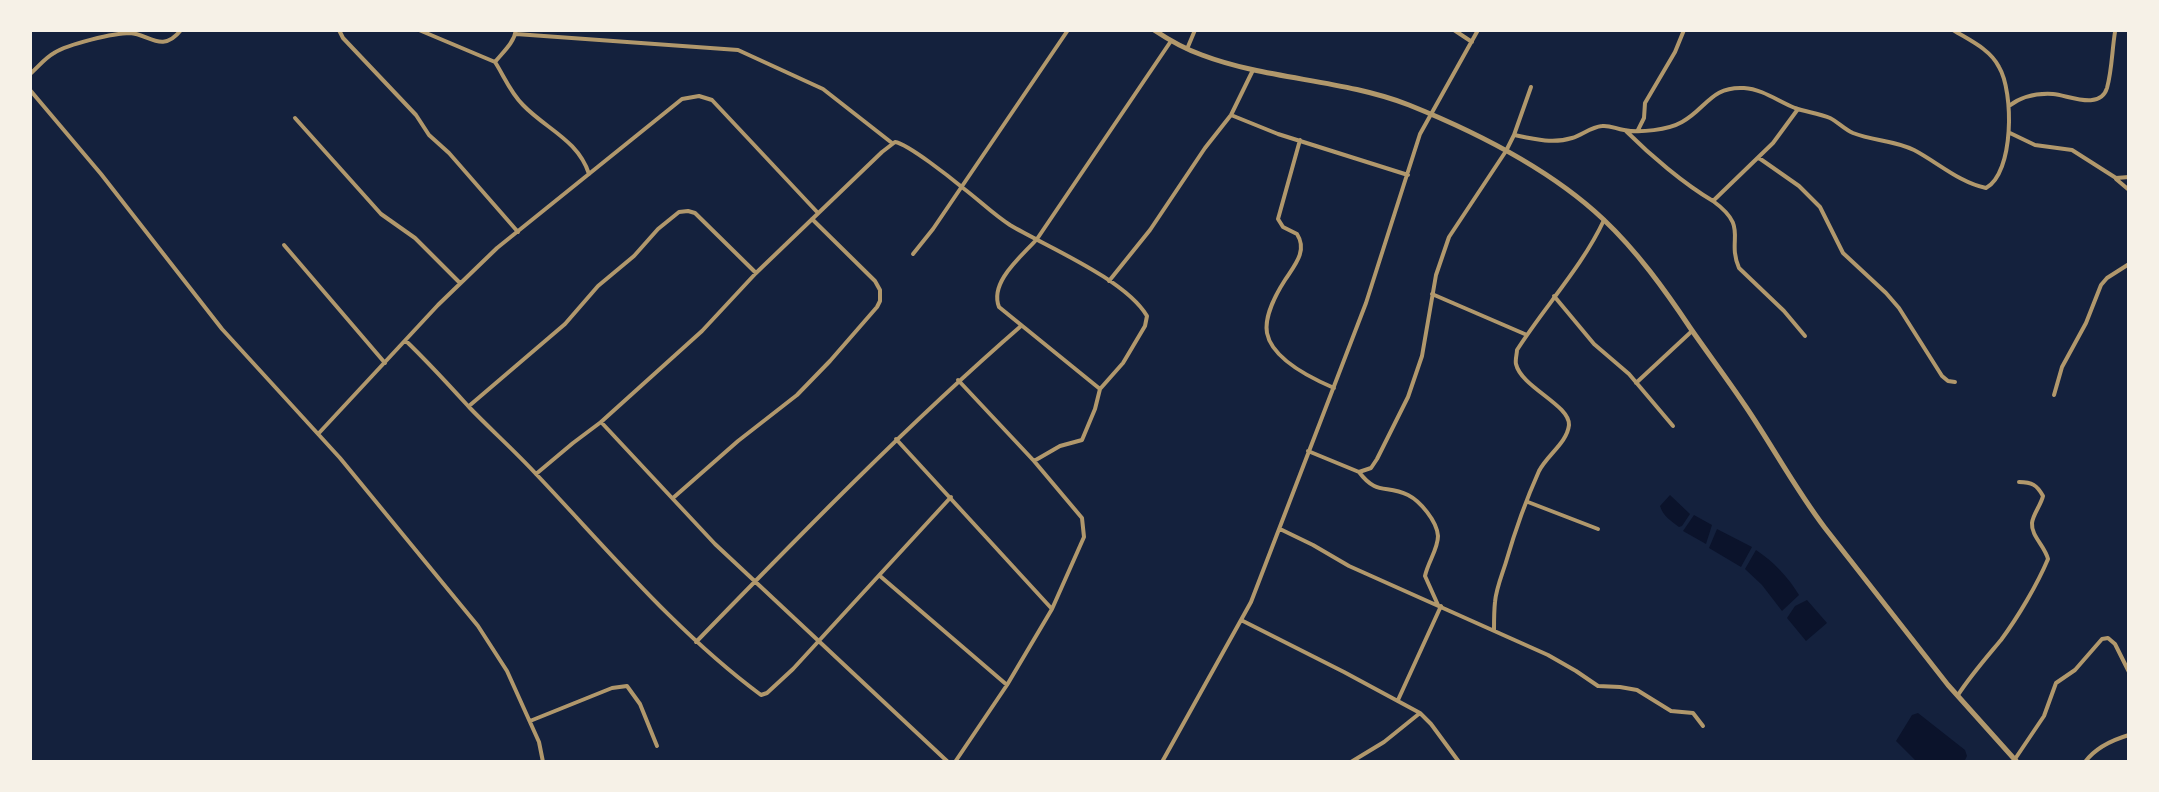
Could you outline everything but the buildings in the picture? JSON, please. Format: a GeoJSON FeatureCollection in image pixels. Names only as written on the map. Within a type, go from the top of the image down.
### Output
{"type":"FeatureCollection","features":[{"type":"Feature","properties":{"kind":"street"},"geometry":{"type":"LineString","coordinates":[[30,74],[45,59],[62,49],[104,37],[131,33],[149,40],[165,41],[181,30]]}},
{"type":"Feature","properties":{"kind":"street"},"geometry":{"type":"LineString","coordinates":[[339,30],[343,38],[417,115],[429,135],[451,154],[518,232]]}},
{"type":"Feature","properties":{"kind":"street"},"geometry":{"type":"LineString","coordinates":[[418,30],[495,62],[504,80],[523,105],[569,141],[585,162],[589,174]]}},
{"type":"Feature","properties":{"kind":"street"},"geometry":{"type":"LineString","coordinates":[[913,254],[933,229],[1068,30]]}},
{"type":"Feature","properties":{"kind":"street"},"geometry":{"type":"LineString","coordinates":[[1154,30],[1186,49],[1225,63],[1386,98],[1430,114],[1506,151],[1552,179],[1604,220],[1650,272],[1692,330],[1746,407],[1806,504],[1958,696],[2016,760],[2044,716],[2056,683],[2075,670],[2102,639],[2108,638],[2115,644],[2129,672]]}},
{"type":"Feature","properties":{"kind":"street"},"geometry":{"type":"LineString","coordinates":[[1186,49],[1195,30]]}},
{"type":"Feature","properties":{"kind":"street"},"geometry":{"type":"LineString","coordinates":[[1454,30],[1472,42]]}},
{"type":"Feature","properties":{"kind":"street"},"geometry":{"type":"LineString","coordinates":[[1162,762],[1251,602],[1366,303],[1420,134],[1478,30]]}},
{"type":"Feature","properties":{"kind":"street"},"geometry":{"type":"LineString","coordinates":[[1637,130],[1644,118],[1645,104],[1679,44],[1684,30]]}},
{"type":"Feature","properties":{"kind":"street"},"geometry":{"type":"LineString","coordinates":[[1514,135],[1558,141],[1572,138],[1599,126],[1626,131],[1650,130],[1682,122],[1708,98],[1728,89],[1753,90],[1798,109],[1821,114],[1851,132],[1902,145],[1975,186],[1986,188],[1994,184],[2010,133],[2004,78],[1999,65],[1989,53],[1953,30]]}},
{"type":"Feature","properties":{"kind":"street"},"geometry":{"type":"LineString","coordinates":[[495,62],[509,46],[516,32],[738,50],[823,89],[893,143],[904,145],[961,186],[1005,222],[1109,281],[1142,309],[1147,316],[1145,326],[1123,363],[1100,388],[1095,409],[1082,440],[1060,446],[1034,461]]}},
{"type":"Feature","properties":{"kind":"street"},"geometry":{"type":"LineString","coordinates":[[2008,106],[2023,97],[2038,94],[2052,94],[2077,100],[2094,100],[2099,97],[2107,90],[2115,32]]}},
{"type":"Feature","properties":{"kind":"street"},"geometry":{"type":"LineString","coordinates":[[1100,388],[1021,326],[999,307],[996,300],[999,286],[1010,268],[1037,239],[1171,41]]}},
{"type":"Feature","properties":{"kind":"street"},"geometry":{"type":"LineString","coordinates":[[1109,281],[1150,230],[1205,148],[1231,115],[1254,69]]}},
{"type":"Feature","properties":{"kind":"street"},"geometry":{"type":"LineString","coordinates":[[1359,472],[1371,468],[1377,459],[1408,397],[1422,356],[1432,294],[1442,252],[1449,237],[1506,151],[1531,87]]}},
{"type":"Feature","properties":{"kind":"street"},"geometry":{"type":"LineString","coordinates":[[30,90],[95,167],[222,329],[319,434],[391,517],[478,626],[507,671],[539,742],[543,762]]}},
{"type":"Feature","properties":{"kind":"street"},"geometry":{"type":"LineString","coordinates":[[319,434],[460,283],[497,248],[682,99],[704,97],[712,100],[818,213]]}},
{"type":"Feature","properties":{"kind":"street"},"geometry":{"type":"LineString","coordinates":[[1713,201],[1773,143],[1798,109]]}},
{"type":"Feature","properties":{"kind":"street"},"geometry":{"type":"LineString","coordinates":[[1231,115],[1262,128],[1408,175]]}},
{"type":"Feature","properties":{"kind":"street"},"geometry":{"type":"LineString","coordinates":[[295,118],[381,214],[415,238],[460,283]]}},
{"type":"Feature","properties":{"kind":"street"},"geometry":{"type":"LineString","coordinates":[[1626,131],[1642,147],[1698,192],[1726,211],[1734,224],[1735,260],[1738,268],[1784,311],[1805,336]]}},
{"type":"Feature","properties":{"kind":"street"},"geometry":{"type":"LineString","coordinates":[[2010,133],[2043,147],[2072,150],[2129,190]]}},
{"type":"Feature","properties":{"kind":"street"},"geometry":{"type":"LineString","coordinates":[[1300,140],[1278,219],[1283,227],[1297,234],[1301,247],[1299,258],[1279,290],[1267,332],[1279,352],[1301,372],[1334,388]]}},
{"type":"Feature","properties":{"kind":"street"},"geometry":{"type":"LineString","coordinates":[[536,474],[601,423],[702,331],[756,273],[893,143]]}},
{"type":"Feature","properties":{"kind":"street"},"geometry":{"type":"LineString","coordinates":[[1759,158],[1799,186],[1820,207],[1843,253],[1886,292],[1899,308],[1942,376],[1948,381],[1955,382]]}},
{"type":"Feature","properties":{"kind":"street"},"geometry":{"type":"LineString","coordinates":[[2115,178],[2129,177]]}},
{"type":"Feature","properties":{"kind":"street"},"geometry":{"type":"LineString","coordinates":[[469,406],[565,324],[598,286],[634,256],[650,237],[679,212],[693,212],[756,273]]}},
{"type":"Feature","properties":{"kind":"street"},"geometry":{"type":"LineString","coordinates":[[673,498],[738,441],[797,395],[830,361],[880,301],[880,291],[875,281],[812,219]]}},
{"type":"Feature","properties":{"kind":"street"},"geometry":{"type":"LineString","coordinates":[[1494,630],[1495,600],[1515,532],[1540,470],[1563,439],[1569,423],[1562,410],[1536,390],[1520,372],[1515,363],[1517,350],[1604,220]]}},
{"type":"Feature","properties":{"kind":"street"},"geometry":{"type":"LineString","coordinates":[[284,245],[385,363]]}},
{"type":"Feature","properties":{"kind":"street"},"geometry":{"type":"LineString","coordinates":[[2054,395],[2062,367],[2086,323],[2101,285],[2107,278],[2129,264]]}},
{"type":"Feature","properties":{"kind":"street"},"geometry":{"type":"LineString","coordinates":[[1432,294],[1527,335]]}},
{"type":"Feature","properties":{"kind":"street"},"geometry":{"type":"LineString","coordinates":[[1554,296],[1594,344],[1636,382],[1672,426]]}},
{"type":"Feature","properties":{"kind":"street"},"geometry":{"type":"LineString","coordinates":[[696,642],[896,439],[958,380],[1021,326]]}},
{"type":"Feature","properties":{"kind":"street"},"geometry":{"type":"LineString","coordinates":[[1636,382],[1692,330]]}},
{"type":"Feature","properties":{"kind":"street"},"geometry":{"type":"LineString","coordinates":[[406,341],[536,474],[608,554],[696,642],[726,669],[761,695],[767,693],[792,669],[951,497]]}},
{"type":"Feature","properties":{"kind":"street"},"geometry":{"type":"LineString","coordinates":[[955,762],[1007,685],[1052,609],[1084,537],[1082,519],[1034,461],[958,380]]}},
{"type":"Feature","properties":{"kind":"street"},"geometry":{"type":"LineString","coordinates":[[601,423],[715,544],[948,762]]}},
{"type":"Feature","properties":{"kind":"street"},"geometry":{"type":"LineString","coordinates":[[896,439],[1052,609]]}},
{"type":"Feature","properties":{"kind":"street"},"geometry":{"type":"LineString","coordinates":[[1308,451],[1359,472],[1376,488],[1409,496],[1436,526],[1438,534],[1436,544],[1425,576],[1439,606],[1398,700]]}},
{"type":"Feature","properties":{"kind":"street"},"geometry":{"type":"LineString","coordinates":[[1958,696],[1977,667],[2000,641],[2016,617],[2048,559],[2046,551],[2034,532],[2032,523],[2043,496],[2038,486],[2029,482],[2019,482]]}},
{"type":"Feature","properties":{"kind":"street"},"geometry":{"type":"LineString","coordinates":[[1527,502],[1598,529]]}},
{"type":"Feature","properties":{"kind":"street"},"geometry":{"type":"LineString","coordinates":[[1280,529],[1348,566],[1548,655],[1598,686],[1637,690],[1671,711],[1693,713],[1703,726]]}},
{"type":"Feature","properties":{"kind":"street"},"geometry":{"type":"LineString","coordinates":[[880,576],[1007,685]]}},
{"type":"Feature","properties":{"kind":"street"},"geometry":{"type":"LineString","coordinates":[[1241,620],[1420,713],[1459,762]]}},
{"type":"Feature","properties":{"kind":"street"},"geometry":{"type":"LineString","coordinates":[[530,721],[612,688],[627,686],[640,704],[657,746]]}},
{"type":"Feature","properties":{"kind":"street"},"geometry":{"type":"LineString","coordinates":[[1351,762],[1384,742],[1420,713]]}},
{"type":"Feature","properties":{"kind":"street"},"geometry":{"type":"LineString","coordinates":[[2085,762],[2105,744],[2129,735]]}},
{"type":"Feature","properties":{"kind":"water"},"geometry":{"type":"Polygon","coordinates":[[[1670,495],[1690,514],[1679,527],[1661,510],[1660,506],[1670,495]]]}},
{"type":"Feature","properties":{"kind":"water"},"geometry":{"type":"Polygon","coordinates":[[[1694,515],[1712,525],[1706,544],[1683,531],[1694,515]]]}},
{"type":"Feature","properties":{"kind":"water"},"geometry":{"type":"Polygon","coordinates":[[[1717,529],[1752,547],[1741,567],[1709,548],[1717,529]]]}},
{"type":"Feature","properties":{"kind":"water"},"geometry":{"type":"Polygon","coordinates":[[[1756,550],[1780,570],[1799,595],[1782,611],[1762,585],[1745,569],[1756,550]]]}},
{"type":"Feature","properties":{"kind":"water"},"geometry":{"type":"Polygon","coordinates":[[[1807,600],[1827,623],[1806,641],[1787,618],[1795,606],[1807,600]]]}},
{"type":"Feature","properties":{"kind":"water"},"geometry":{"type":"Polygon","coordinates":[[[1918,713],[1965,750],[1967,756],[1964,762],[1917,762],[1896,741],[1912,715],[1918,713]]]}}]}
